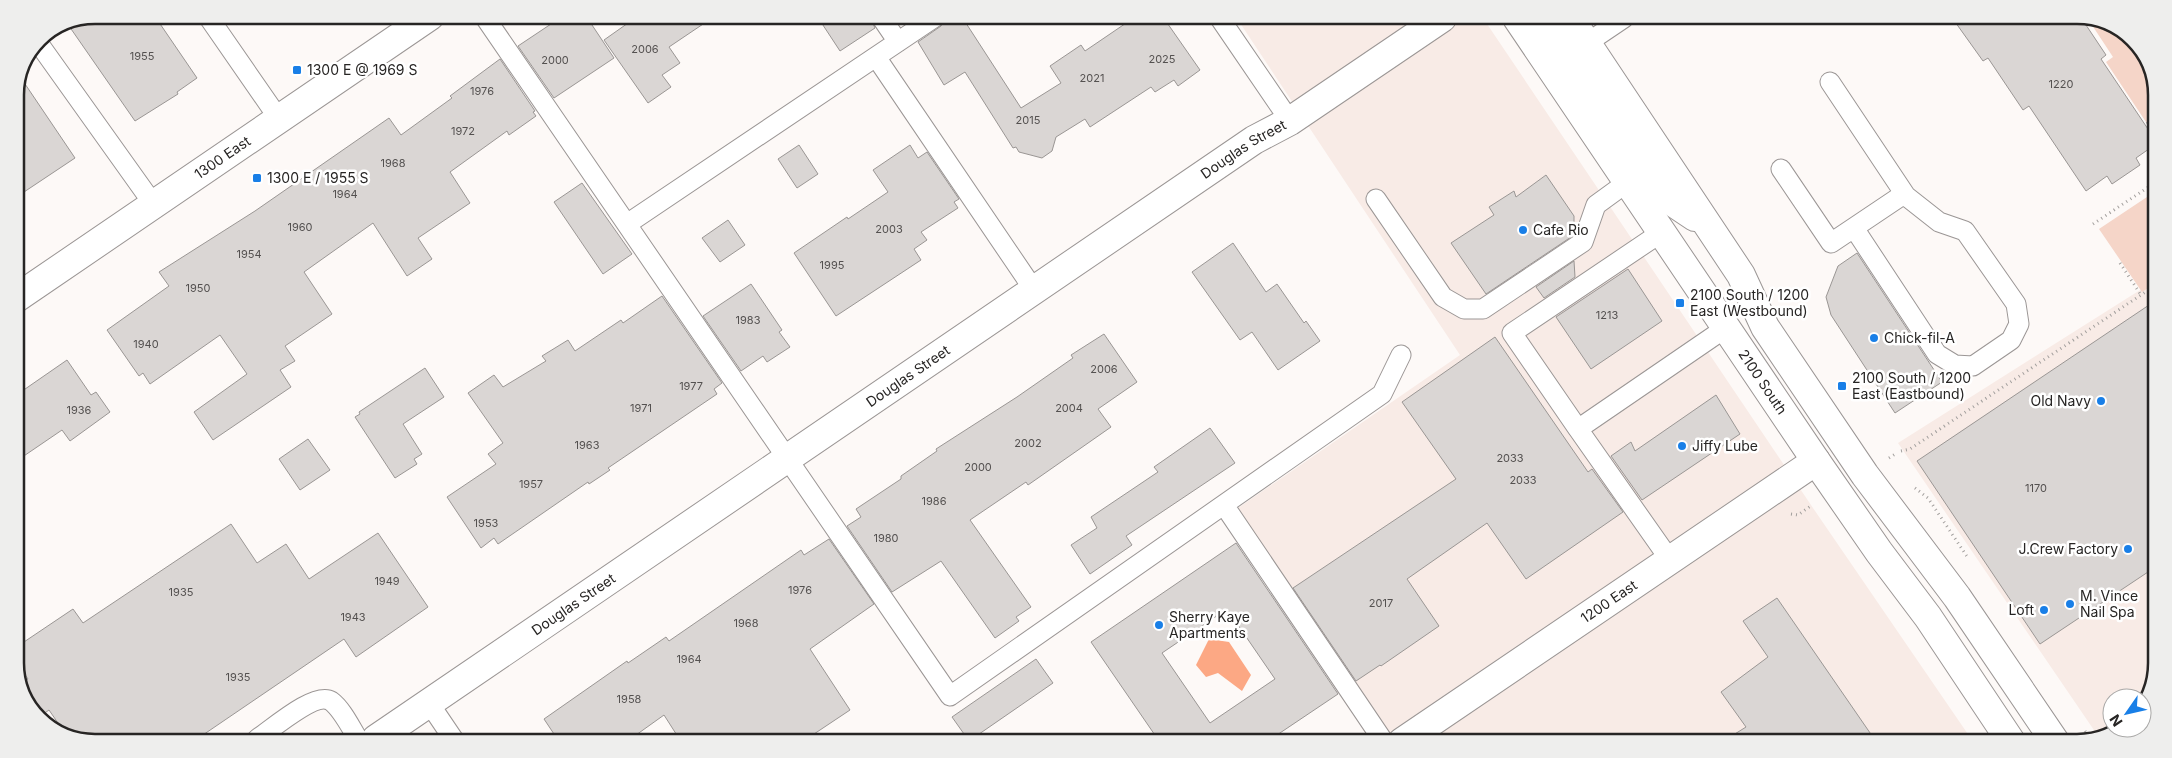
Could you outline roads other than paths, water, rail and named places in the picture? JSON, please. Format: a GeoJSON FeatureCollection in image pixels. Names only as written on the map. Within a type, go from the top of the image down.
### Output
{"type":"FeatureCollection","features":[{"type":"Feature","properties":{"kind":"main road","name":"1300 East"},"geometry":{"type":"LineString","coordinates":[[24,293],[418,24]]}},
{"type":"Feature","properties":{"kind":"main road","name":"Douglas Street"},"geometry":{"type":"LineString","coordinates":[[385,734],[1254,140],[1290,121],[1433,24]]}},
{"type":"Feature","properties":{"kind":"main road","name":"2100 South"},"geometry":{"type":"LineString","coordinates":[[1521,24],[1629,181],[1816,461],[1879,552],[1928,617],[2006,734]]}},
{"type":"Feature","properties":{"kind":"main road"},"geometry":{"type":"LineString","coordinates":[[1547,24],[1658,186],[1682,209],[1698,219],[1706,219]]}},
{"type":"Feature","properties":{"kind":"main road"},"geometry":{"type":"LineString","coordinates":[[1574,24],[1706,219],[1741,275],[1765,327],[1865,474],[1957,596],[2050,734]]}},
{"type":"Feature","properties":{"kind":"main road","name":"1200 East"},"geometry":{"type":"LineString","coordinates":[[1414,734],[1816,461]]}},
{"type":"Feature","properties":{"kind":"main road"},"geometry":{"type":"LineString","coordinates":[[1928,617],[1943,620],[1956,630],[2017,717],[2029,724],[2040,719]]}},
{"type":"Feature","properties":{"kind":"lane"},"geometry":{"type":"LineString","coordinates":[[213,24],[279,119]]}},
{"type":"Feature","properties":{"kind":"lane"},"geometry":{"type":"LineString","coordinates":[[490,24],[950,696],[1382,394],[1401,356]]}},
{"type":"Feature","properties":{"kind":"lane"},"geometry":{"type":"LineString","coordinates":[[886,24],[898,42]]}},
{"type":"Feature","properties":{"kind":"lane"},"geometry":{"type":"LineString","coordinates":[[627,224],[925,24]]}},
{"type":"Feature","properties":{"kind":"lane"},"geometry":{"type":"LineString","coordinates":[[1229,24],[1290,121]]}},
{"type":"Feature","properties":{"kind":"lane"},"geometry":{"type":"LineString","coordinates":[[1587,43],[1615,24]]}},
{"type":"Feature","properties":{"kind":"lane"},"geometry":{"type":"LineString","coordinates":[[42,48],[154,205]]}},
{"type":"Feature","properties":{"kind":"lane"},"geometry":{"type":"LineString","coordinates":[[876,57],[1034,290]]}},
{"type":"Feature","properties":{"kind":"lane"},"geometry":{"type":"LineString","coordinates":[[1830,82],[1904,194],[1939,222],[1965,231],[2016,304],[2019,324],[2011,340],[1973,366],[1955,365],[1937,354],[1854,228]]}},
{"type":"Feature","properties":{"kind":"lane"},"geometry":{"type":"LineString","coordinates":[[1781,169],[1831,243],[1904,194]]}},
{"type":"Feature","properties":{"kind":"lane"},"geometry":{"type":"LineString","coordinates":[[1376,199],[1443,297],[1464,309],[1484,309],[1583,242],[1596,205],[1629,181]]}},
{"type":"Feature","properties":{"kind":"lane"},"geometry":{"type":"LineString","coordinates":[[1662,232],[1512,333],[1670,560]]}},
{"type":"Feature","properties":{"kind":"lane"},"geometry":{"type":"LineString","coordinates":[[1578,429],[1727,327]]}},
{"type":"Feature","properties":{"kind":"lane"},"geometry":{"type":"LineString","coordinates":[[1224,505],[1379,734]]}},
{"type":"Feature","properties":{"kind":"lane"},"geometry":{"type":"LineString","coordinates":[[264,734],[311,702],[322,698],[331,701],[354,734]]}},
{"type":"Feature","properties":{"kind":"lane"},"geometry":{"type":"LineString","coordinates":[[429,703],[450,734]]}},
{"type":"Feature","properties":{"kind":"place","name":"1300 E @ 1969 S"},"geometry":{"type":"Point","coordinates":[297,70]}},
{"type":"Feature","properties":{"kind":"place","name":"1300 E / 1955 S"},"geometry":{"type":"Point","coordinates":[257,178]}},
{"type":"Feature","properties":{"kind":"place","name":"Cafe Rio"},"geometry":{"type":"Point","coordinates":[1523,230]}},
{"type":"Feature","properties":{"kind":"place","name":"2100 South / 1200 East (Westbound)"},"geometry":{"type":"Point","coordinates":[1680,303]}},
{"type":"Feature","properties":{"kind":"place","name":"Chick-fil-A"},"geometry":{"type":"Point","coordinates":[1874,338]}},
{"type":"Feature","properties":{"kind":"place","name":"2100 South / 1200 East (Eastbound)"},"geometry":{"type":"Point","coordinates":[1842,386]}},
{"type":"Feature","properties":{"kind":"place","name":"Old Navy"},"geometry":{"type":"Point","coordinates":[2101,401]}},
{"type":"Feature","properties":{"kind":"place","name":"Jiffy Lube"},"geometry":{"type":"Point","coordinates":[1682,446]}},
{"type":"Feature","properties":{"kind":"place","name":"J.Crew Factory"},"geometry":{"type":"Point","coordinates":[2128,549]}},
{"type":"Feature","properties":{"kind":"place","name":"M. Vince Nail Spa"},"geometry":{"type":"Point","coordinates":[2070,604]}},
{"type":"Feature","properties":{"kind":"place","name":"Loft"},"geometry":{"type":"Point","coordinates":[2044,610]}},
{"type":"Feature","properties":{"kind":"place","name":"Sherry Kaye Apartments"},"geometry":{"type":"Point","coordinates":[1159,625]}}]}
